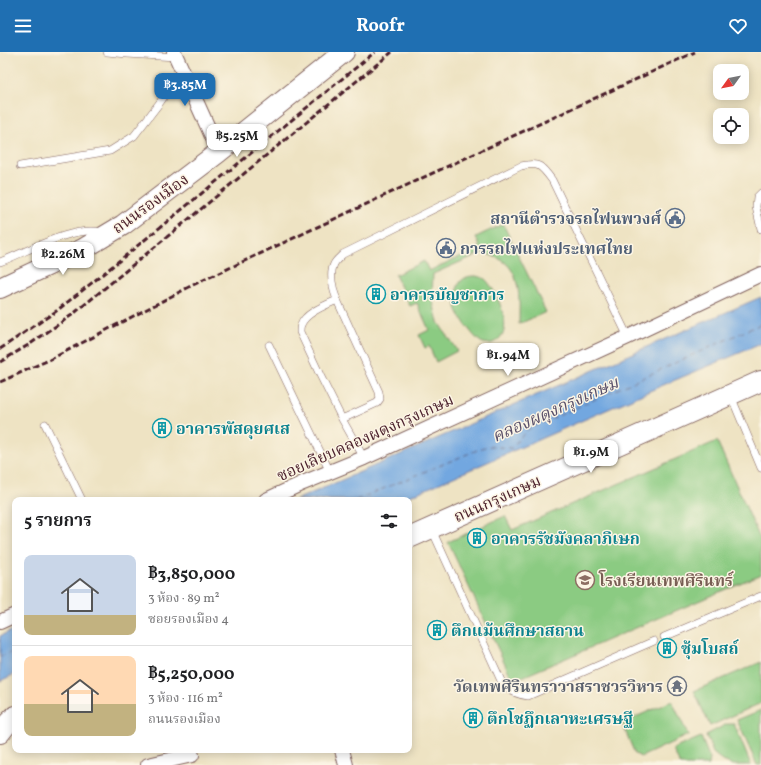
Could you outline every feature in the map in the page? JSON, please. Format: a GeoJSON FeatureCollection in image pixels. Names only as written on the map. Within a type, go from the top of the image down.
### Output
{"type":"FeatureCollection","features":[{"type":"Feature","properties":{"kind":"main road","name":"ถนนรองเมือง"},"geometry":{"type":"LineString","coordinates":[[0,288],[83,249],[123,225],[219,152],[344,52]]}},
{"type":"Feature","properties":{"kind":"main road","name":"ถนนกรุงเกษม"},"geometry":{"type":"LineString","coordinates":[[412,537],[761,381]]}},
{"type":"Feature","properties":{"kind":"main road"},"geometry":{"type":"LineString","coordinates":[[0,720],[12,716]]}},
{"type":"Feature","properties":{"kind":"main road"},"geometry":{"type":"LineString","coordinates":[[0,733],[12,718]]}},
{"type":"Feature","properties":{"kind":"street"},"geometry":{"type":"LineString","coordinates":[[178,59],[219,152]]}},
{"type":"Feature","properties":{"kind":"street","name":"ซอยเลียบคลองผดุงกรุงเกษม"},"geometry":{"type":"LineString","coordinates":[[273,497],[364,458],[628,337],[761,274]]}},
{"type":"Feature","properties":{"kind":"street"},"geometry":{"type":"LineString","coordinates":[[0,622],[12,616]]}},
{"type":"Feature","properties":{"kind":"street"},"geometry":{"type":"LineString","coordinates":[[343,753],[346,765]]}},
{"type":"Feature","properties":{"kind":"street"},"geometry":{"type":"LineString","coordinates":[[148,765],[192,757]]}},
{"type":"Feature","properties":{"kind":"lane"},"geometry":{"type":"LineString","coordinates":[[20,166],[110,151],[134,136],[152,113],[178,59],[107,52]]}},
{"type":"Feature","properties":{"kind":"lane"},"geometry":{"type":"LineString","coordinates":[[342,419],[377,403],[380,399],[379,392],[337,300],[333,287],[332,272],[334,264],[343,254],[521,166],[531,164],[538,165],[546,171],[552,180],[628,337]]}},
{"type":"Feature","properties":{"kind":"lane"},"geometry":{"type":"LineString","coordinates":[[761,193],[757,197],[756,207],[759,225],[761,228]]}},
{"type":"Feature","properties":{"kind":"lane"},"geometry":{"type":"LineString","coordinates":[[0,262],[45,242],[77,233],[96,231],[109,233]]}},
{"type":"Feature","properties":{"kind":"lane"},"geometry":{"type":"LineString","coordinates":[[337,300],[312,312],[305,318],[300,326],[300,332],[342,419],[364,458]]}},
{"type":"Feature","properties":{"kind":"lane"},"geometry":{"type":"LineString","coordinates":[[269,345],[330,472]]}},
{"type":"Feature","properties":{"kind":"lane"},"geometry":{"type":"LineString","coordinates":[[731,394],[761,468]]}},
{"type":"Feature","properties":{"kind":"lane"},"geometry":{"type":"LineString","coordinates":[[45,424],[81,497]]}},
{"type":"Feature","properties":{"kind":"lane"},"geometry":{"type":"LineString","coordinates":[[432,528],[503,684],[511,692],[528,696],[654,642]]}},
{"type":"Feature","properties":{"kind":"lane"},"geometry":{"type":"LineString","coordinates":[[664,637],[761,596]]}},
{"type":"Feature","properties":{"kind":"green space"},"geometry":{"type":"Polygon","coordinates":[[[503,224],[546,312],[519,324],[519,299],[514,274],[503,261],[483,252],[433,274],[432,298],[438,322],[457,351],[436,362],[429,346],[425,348],[419,335],[429,330],[417,303],[410,306],[395,275],[424,261],[429,271],[480,247],[476,237],[503,224]]]}},
{"type":"Feature","properties":{"kind":"green space"},"geometry":{"type":"Polygon","coordinates":[[[476,276],[484,278],[489,283],[501,306],[505,322],[502,335],[496,341],[487,344],[481,342],[474,336],[457,311],[456,307],[456,294],[459,284],[467,277],[476,276]]]}},
{"type":"Feature","properties":{"kind":"green space"},"geometry":{"type":"Polygon","coordinates":[[[717,441],[761,541],[761,574],[513,681],[448,542],[505,516],[512,530],[717,441]]]}},
{"type":"Feature","properties":{"kind":"green space"},"geometry":{"type":"Polygon","coordinates":[[[761,662],[761,703],[710,726],[694,691],[761,662]]]}},
{"type":"Feature","properties":{"kind":"green space"},"geometry":{"type":"Polygon","coordinates":[[[672,701],[688,735],[641,757],[635,754],[622,723],[672,701]]]}},
{"type":"Feature","properties":{"kind":"green space"},"geometry":{"type":"Polygon","coordinates":[[[761,710],[761,765],[757,765],[737,720],[761,710]]]}},
{"type":"Feature","properties":{"kind":"green space"},"geometry":{"type":"Polygon","coordinates":[[[727,724],[734,724],[751,765],[733,765],[723,761],[713,753],[706,735],[727,724]]]}},
{"type":"Feature","properties":{"kind":"green space"},"geometry":{"type":"Polygon","coordinates":[[[701,737],[710,759],[709,765],[680,765],[673,749],[701,737]]]}},
{"type":"Feature","properties":{"kind":"water","name":"คลองผดุงกรุงเกษม"},"geometry":{"type":"Polygon","coordinates":[[[761,297],[761,344],[661,386],[408,497],[303,497],[761,297]]]}},
{"type":"Feature","properties":{"kind":"water"},"geometry":{"type":"Polygon","coordinates":[[[12,630],[12,675],[0,681],[0,636],[12,630]]]}},
{"type":"Feature","properties":{"kind":"ferry route"},"geometry":{"type":"LineString","coordinates":[[363,497],[487,446],[511,448],[527,430],[761,324]]}},
{"type":"Feature","properties":{"kind":"ferry route"},"geometry":{"type":"LineString","coordinates":[[0,657],[12,652]]}},
{"type":"Feature","properties":{"kind":"railway"},"geometry":{"type":"LineString","coordinates":[[0,349],[55,312],[98,278],[375,52]]}},
{"type":"Feature","properties":{"kind":"railway"},"geometry":{"type":"LineString","coordinates":[[0,362],[30,344],[72,315],[392,52]]}},
{"type":"Feature","properties":{"kind":"railway"},"geometry":{"type":"LineString","coordinates":[[0,382],[51,359],[193,285],[695,52]]}},
{"type":"Feature","properties":{"kind":"place","name":"สถานีตำรวจรถไฟนพวงศ์"},"geometry":{"type":"Point","coordinates":[675,218]}},
{"type":"Feature","properties":{"kind":"place","name":"การรถไฟแห่งประเทศไทย"},"geometry":{"type":"Point","coordinates":[446,248]}},
{"type":"Feature","properties":{"kind":"place","name":"อาคารบัญชาการ"},"geometry":{"type":"Point","coordinates":[376,294]}},
{"type":"Feature","properties":{"kind":"place","name":"อาคารพัสดุยศเส"},"geometry":{"type":"Point","coordinates":[162,428]}},
{"type":"Feature","properties":{"kind":"place","name":"อาคารรัชมังคลาภิเษก"},"geometry":{"type":"Point","coordinates":[477,538]}},
{"type":"Feature","properties":{"kind":"place","name":"โรงเรียนเทพศิรินทร์"},"geometry":{"type":"Point","coordinates":[585,580]}},
{"type":"Feature","properties":{"kind":"place","name":"ตึกแม้นศึกษาสถาน"},"geometry":{"type":"Point","coordinates":[437,630]}},
{"type":"Feature","properties":{"kind":"place","name":"ซุ้มโบสถ์"},"geometry":{"type":"Point","coordinates":[667,648]}},
{"type":"Feature","properties":{"kind":"place","name":"วัดเทพศิรินทราวาสราชวรวิหาร"},"geometry":{"type":"Point","coordinates":[677,686]}},
{"type":"Feature","properties":{"kind":"place","name":"ตึกโชฏึกเลาหะเศรษฐี"},"geometry":{"type":"Point","coordinates":[473,718]}}]}
